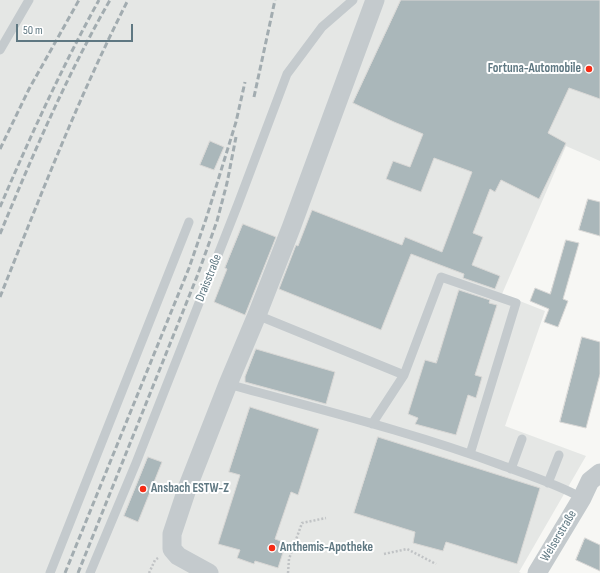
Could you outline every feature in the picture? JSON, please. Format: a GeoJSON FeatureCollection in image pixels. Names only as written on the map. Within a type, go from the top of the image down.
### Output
{"type":"FeatureCollection","features":[{"type":"Feature","properties":{"kind":"street"},"geometry":{"type":"LineString","coordinates":[[209,573],[178,556],[172,550],[172,534],[188,486],[291,228],[375,0]]}},
{"type":"Feature","properties":{"kind":"street","name":"Welserstraße"},"geometry":{"type":"LineString","coordinates":[[537,573],[590,482],[600,473]]}},
{"type":"Feature","properties":{"kind":"street","name":"Welserstraße"},"geometry":{"type":"LineString","coordinates":[[582,498],[600,490]]}},
{"type":"Feature","properties":{"kind":"lane"},"geometry":{"type":"LineString","coordinates":[[0,50],[29,0]]}},
{"type":"Feature","properties":{"kind":"lane","name":"Draisstraße"},"geometry":{"type":"LineString","coordinates":[[90,573],[142,448],[238,204],[287,74],[322,27],[353,0]]}},
{"type":"Feature","properties":{"kind":"lane"},"geometry":{"type":"LineString","coordinates":[[50,573],[189,222]]}},
{"type":"Feature","properties":{"kind":"lane"},"geometry":{"type":"LineString","coordinates":[[372,424],[404,375],[441,277],[516,303],[470,454]]}},
{"type":"Feature","properties":{"kind":"lane"},"geometry":{"type":"LineString","coordinates":[[257,315],[404,375]]}},
{"type":"Feature","properties":{"kind":"lane"},"geometry":{"type":"LineString","coordinates":[[228,384],[372,424],[470,454],[566,489],[582,498]]}},
{"type":"Feature","properties":{"kind":"lane"},"geometry":{"type":"LineString","coordinates":[[511,469],[522,439]]}},
{"type":"Feature","properties":{"kind":"lane"},"geometry":{"type":"LineString","coordinates":[[548,483],[559,455]]}},
{"type":"Feature","properties":{"kind":"path"},"geometry":{"type":"LineString","coordinates":[[288,573],[289,559],[302,523],[326,518]]}},
{"type":"Feature","properties":{"kind":"path"},"geometry":{"type":"LineString","coordinates":[[384,554],[407,549],[436,564]]}},
{"type":"Feature","properties":{"kind":"shaded area"},"geometry":{"type":"Polygon","coordinates":[[[0,0],[600,0],[600,161],[566,146],[502,294],[545,311],[505,426],[586,456],[519,572],[521,573],[0,573],[0,0]]]}},
{"type":"Feature","properties":{"kind":"building"},"geometry":{"type":"Polygon","coordinates":[[[401,0],[600,0],[600,99],[569,88],[548,133],[566,143],[539,199],[501,180],[495,192],[490,189],[473,233],[483,237],[472,265],[500,276],[495,289],[463,278],[464,274],[411,254],[381,330],[279,289],[296,245],[298,246],[312,210],[402,245],[405,237],[442,252],[472,172],[434,158],[421,192],[386,179],[393,161],[410,167],[423,134],[353,103],[401,0]]]}},
{"type":"Feature","properties":{"kind":"building"},"geometry":{"type":"Polygon","coordinates":[[[210,141],[224,147],[214,170],[200,165],[210,141]]]}},
{"type":"Feature","properties":{"kind":"building"},"geometry":{"type":"Polygon","coordinates":[[[588,199],[600,202],[600,236],[579,230],[588,199]]]}},
{"type":"Feature","properties":{"kind":"building"},"geometry":{"type":"Polygon","coordinates":[[[243,224],[276,237],[245,315],[214,302],[227,269],[225,268],[243,224]]]}},
{"type":"Feature","properties":{"kind":"building"},"geometry":{"type":"Polygon","coordinates":[[[566,240],[579,243],[563,299],[568,301],[558,327],[544,322],[549,309],[530,301],[535,288],[550,294],[566,240]]]}},
{"type":"Feature","properties":{"kind":"building"},"geometry":{"type":"Polygon","coordinates":[[[459,290],[490,300],[489,303],[497,305],[475,375],[482,377],[476,398],[468,395],[456,435],[415,424],[418,418],[408,414],[425,360],[436,363],[459,290]]]}},
{"type":"Feature","properties":{"kind":"building"},"geometry":{"type":"Polygon","coordinates":[[[582,337],[600,342],[600,374],[586,428],[560,422],[582,337]]]}},
{"type":"Feature","properties":{"kind":"building"},"geometry":{"type":"Polygon","coordinates":[[[256,349],[335,372],[326,404],[245,382],[245,377],[256,349]]]}},
{"type":"Feature","properties":{"kind":"building"},"geometry":{"type":"Polygon","coordinates":[[[250,407],[319,429],[298,495],[291,492],[275,539],[286,543],[278,568],[255,561],[254,564],[237,558],[240,550],[218,544],[240,475],[229,472],[250,407]]]}},
{"type":"Feature","properties":{"kind":"building"},"geometry":{"type":"Polygon","coordinates":[[[378,437],[540,488],[517,564],[446,542],[443,551],[413,543],[415,532],[354,513],[378,437]]]}},
{"type":"Feature","properties":{"kind":"building","name":"Ansbach ESTW-Z"},"geometry":{"type":"Polygon","coordinates":[[[148,457],[162,462],[138,522],[124,516],[148,457]]]}},
{"type":"Feature","properties":{"kind":"building"},"geometry":{"type":"Polygon","coordinates":[[[585,538],[600,545],[600,571],[576,560],[585,538]]]}},
{"type":"Feature","properties":{"kind":"railway"},"geometry":{"type":"LineString","coordinates":[[0,149],[29,89],[79,0]]}},
{"type":"Feature","properties":{"kind":"railway"},"geometry":{"type":"LineString","coordinates":[[0,207],[47,102],[99,0]]}},
{"type":"Feature","properties":{"kind":"railway"},"geometry":{"type":"LineString","coordinates":[[0,234],[51,115],[79,57],[110,0]]}},
{"type":"Feature","properties":{"kind":"railway"},"geometry":{"type":"LineString","coordinates":[[0,297],[45,184],[93,73],[128,0]]}},
{"type":"Feature","properties":{"kind":"railway"},"geometry":{"type":"LineString","coordinates":[[254,97],[275,0]]}},
{"type":"Feature","properties":{"kind":"railway"},"geometry":{"type":"LineString","coordinates":[[65,573],[189,268],[236,122],[245,82]]}},
{"type":"Feature","properties":{"kind":"railway"},"geometry":{"type":"LineString","coordinates":[[78,573],[198,274],[217,221],[227,183],[236,137]]}},
{"type":"Feature","properties":{"kind":"place","name":"Fortuna-Automobile"},"geometry":{"type":"Point","coordinates":[589,69]}},
{"type":"Feature","properties":{"kind":"place","name":"Ansbach ESTW-Z"},"geometry":{"type":"Point","coordinates":[143,489]}},
{"type":"Feature","properties":{"kind":"place","name":"Anthemis-Apotheke"},"geometry":{"type":"Point","coordinates":[272,548]}}]}
